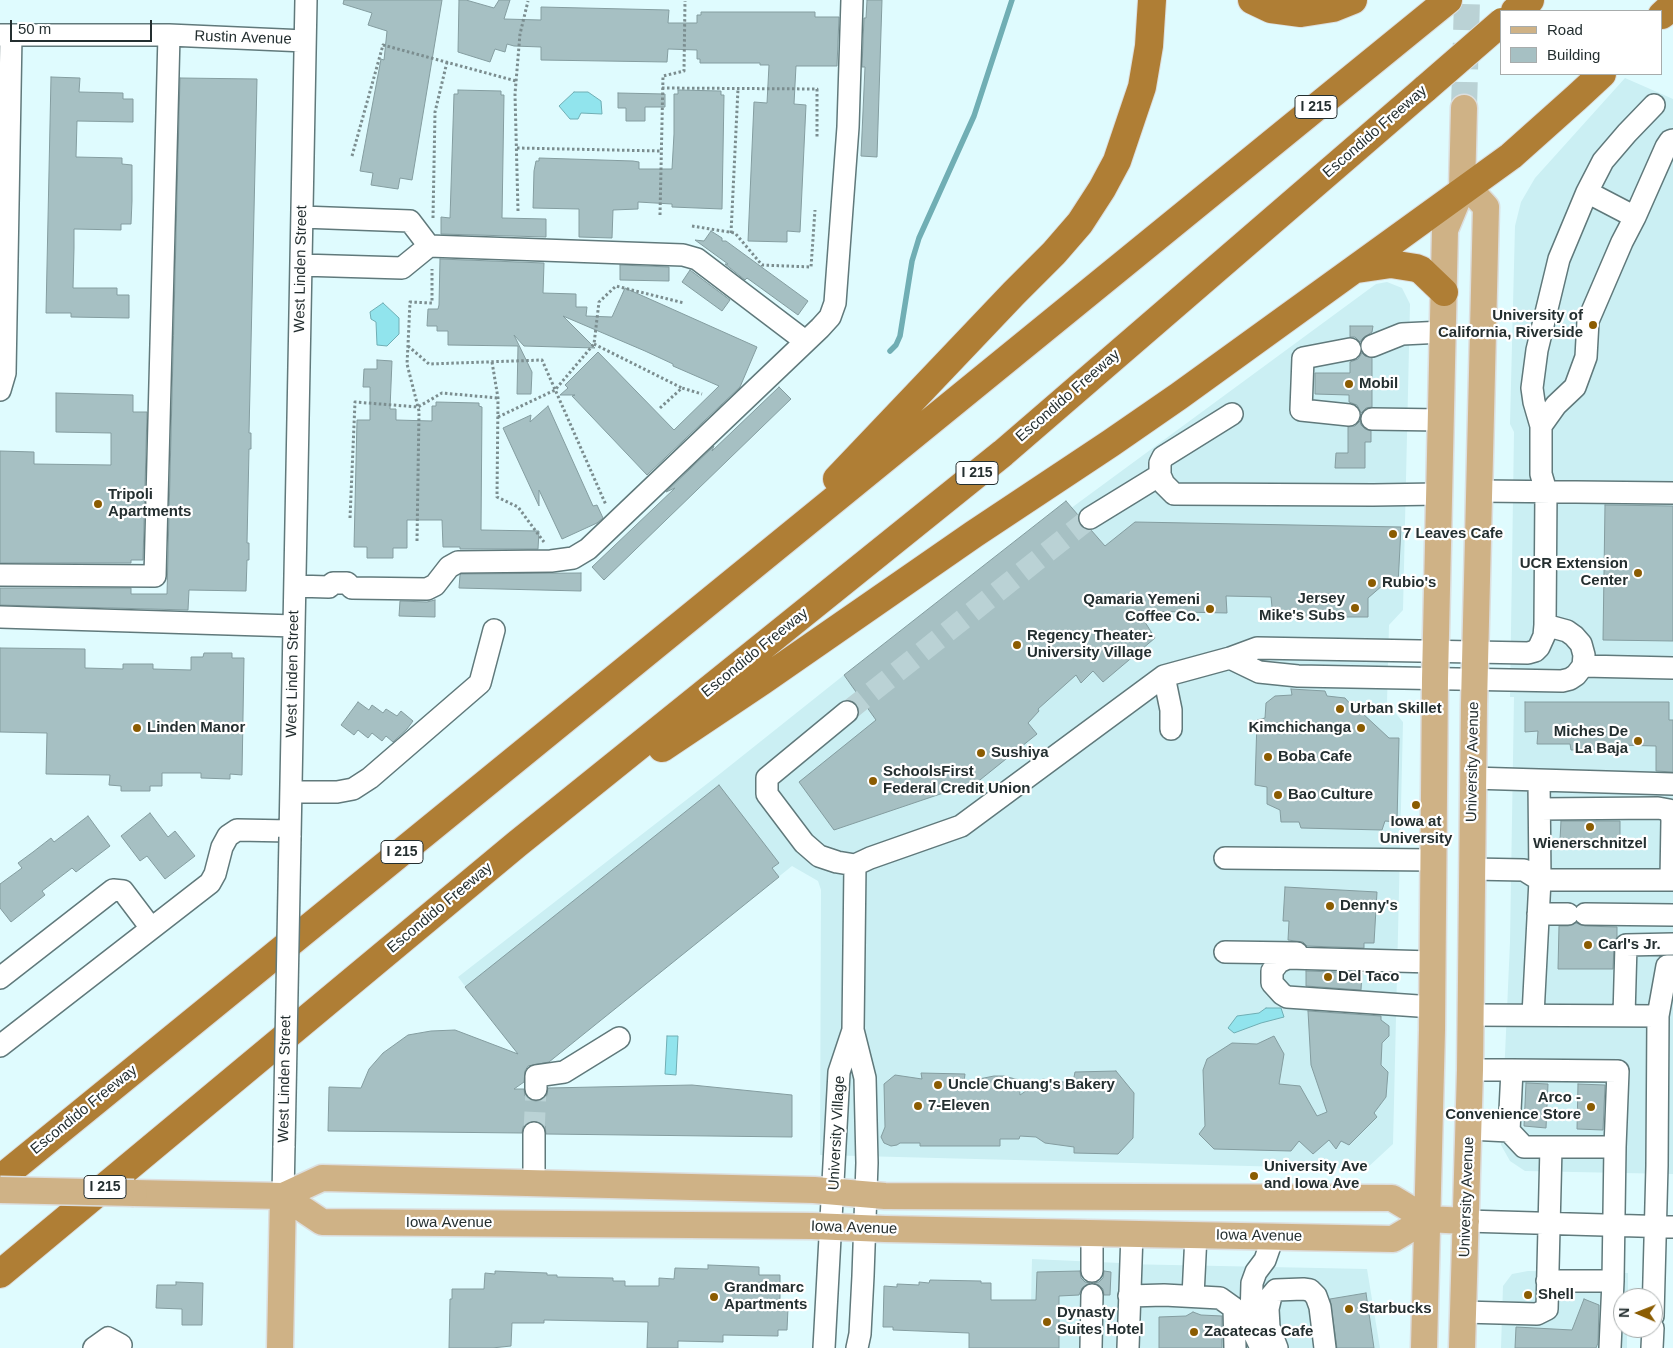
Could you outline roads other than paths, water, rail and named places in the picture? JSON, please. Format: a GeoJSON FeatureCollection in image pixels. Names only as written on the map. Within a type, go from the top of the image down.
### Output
{"type":"FeatureCollection","features":[{"type":"Feature","properties":{"kind":"highway"},"geometry":{"type":"LineString","coordinates":[[756,564],[1014,292],[1054,253],[1080,223],[1117,161],[1142,87],[1149,46],[1152,0]]}},
{"type":"Feature","properties":{"kind":"highway"},"geometry":{"type":"LineString","coordinates":[[1252,0],[1271,9],[1301,13],[1332,8],[1353,0]]}},
{"type":"Feature","properties":{"kind":"highway"},"geometry":{"type":"LineString","coordinates":[[1516,10],[1530,0]]}},
{"type":"Feature","properties":{"kind":"highway"},"geometry":{"type":"LineString","coordinates":[[1663,15],[1673,4]]}},
{"type":"Feature","properties":{"kind":"highway","name":"Escondido Freeway"},"geometry":{"type":"LineString","coordinates":[[0,1179],[1438,8]]}},
{"type":"Feature","properties":{"kind":"highway","name":"Escondido Freeway"},"geometry":{"type":"LineString","coordinates":[[0,1274],[517,844],[1003,453],[1500,24]]}},
{"type":"Feature","properties":{"kind":"highway"},"geometry":{"type":"LineString","coordinates":[[517,844],[762,681],[974,534],[1179,396],[1462,189],[1511,156],[1601,75]]}},
{"type":"Feature","properties":{"kind":"highway"},"geometry":{"type":"LineString","coordinates":[[1353,269],[1391,264],[1416,268],[1421,270],[1444,292]]}},
{"type":"Feature","properties":{"kind":"main road"},"geometry":{"type":"LineString","coordinates":[[1424,1348],[1432,1007],[1436,651],[1445,230],[1462,189],[1464,108]]}},
{"type":"Feature","properties":{"kind":"main road","name":"University Avenue"},"geometry":{"type":"LineString","coordinates":[[1462,189],[1476,196],[1486,207],[1472,778],[1469,1129],[1462,1348]]}},
{"type":"Feature","properties":{"kind":"main road"},"geometry":{"type":"LineString","coordinates":[[0,1190],[283,1196],[322,1178],[833,1192],[885,1196],[1392,1198],[1427,1219],[1466,1221]]}},
{"type":"Feature","properties":{"kind":"main road","name":"Iowa Avenue"},"geometry":{"type":"LineString","coordinates":[[283,1196],[322,1222],[831,1227],[1393,1239],[1427,1219]]}},
{"type":"Feature","properties":{"kind":"main road","name":"West Linden Street"},"geometry":{"type":"LineString","coordinates":[[280,1348],[283,1196]]}},
{"type":"Feature","properties":{"kind":"street","name":"West Linden Street"},"geometry":{"type":"LineString","coordinates":[[283,1196],[306,0]]}},
{"type":"Feature","properties":{"kind":"street"},"geometry":{"type":"LineString","coordinates":[[295,586],[329,587],[333,583],[346,583],[352,588],[427,589],[435,585],[449,567],[458,562],[551,561],[573,558],[588,549],[830,317],[836,303],[848,127],[852,0]]}},
{"type":"Feature","properties":{"kind":"street","name":"Rustin Avenue"},"geometry":{"type":"LineString","coordinates":[[6,35],[169,35],[305,41]]}},
{"type":"Feature","properties":{"kind":"street"},"geometry":{"type":"LineString","coordinates":[[0,390],[4,373],[6,35]]}},
{"type":"Feature","properties":{"kind":"street"},"geometry":{"type":"LineString","coordinates":[[0,575],[155,576],[169,35]]}},
{"type":"Feature","properties":{"kind":"street"},"geometry":{"type":"LineString","coordinates":[[847,712],[767,778],[767,794],[804,843],[818,856],[855,865],[962,826],[1164,676],[1230,658],[1257,648],[1475,652],[1535,651],[1539,647],[1545,625],[1546,491],[1541,474],[1542,426],[1534,402],[1532,388],[1536,358],[1559,259],[1587,192],[1603,161],[1654,105]]}},
{"type":"Feature","properties":{"kind":"street"},"geometry":{"type":"LineString","coordinates":[[1542,426],[1556,405],[1575,387],[1586,357],[1588,321],[1666,147],[1673,140]]}},
{"type":"Feature","properties":{"kind":"street"},"geometry":{"type":"LineString","coordinates":[[1587,192],[1635,217]]}},
{"type":"Feature","properties":{"kind":"street"},"geometry":{"type":"LineString","coordinates":[[302,216],[410,221],[432,246]]}},
{"type":"Feature","properties":{"kind":"street"},"geometry":{"type":"LineString","coordinates":[[302,265],[402,268],[432,246],[683,255],[697,259],[805,341]]}},
{"type":"Feature","properties":{"kind":"street"},"geometry":{"type":"LineString","coordinates":[[1372,346],[1402,334],[1443,332]]}},
{"type":"Feature","properties":{"kind":"street"},"geometry":{"type":"LineString","coordinates":[[1348,416],[1301,410],[1303,358],[1350,349]]}},
{"type":"Feature","properties":{"kind":"street"},"geometry":{"type":"LineString","coordinates":[[1232,414],[1163,457],[1160,463],[1160,475],[1164,484],[1174,494],[1439,494]]}},
{"type":"Feature","properties":{"kind":"street"},"geometry":{"type":"LineString","coordinates":[[1372,419],[1441,420]]}},
{"type":"Feature","properties":{"kind":"street"},"geometry":{"type":"LineString","coordinates":[[1090,518],[1160,475]]}},
{"type":"Feature","properties":{"kind":"street"},"geometry":{"type":"LineString","coordinates":[[1479,490],[1673,494]]}},
{"type":"Feature","properties":{"kind":"street"},"geometry":{"type":"LineString","coordinates":[[0,617],[294,626]]}},
{"type":"Feature","properties":{"kind":"street"},"geometry":{"type":"LineString","coordinates":[[1230,658],[1259,672],[1298,676],[1562,681],[1570,679],[1576,675],[1582,666],[1584,655],[1581,644],[1567,631],[1545,625]]}},
{"type":"Feature","properties":{"kind":"street"},"geometry":{"type":"LineString","coordinates":[[291,792],[353,790],[370,778],[480,683],[494,630]]}},
{"type":"Feature","properties":{"kind":"street"},"geometry":{"type":"LineString","coordinates":[[1582,666],[1673,668]]}},
{"type":"Feature","properties":{"kind":"street"},"geometry":{"type":"LineString","coordinates":[[1164,676],[1171,710],[1171,729]]}},
{"type":"Feature","properties":{"kind":"street"},"geometry":{"type":"LineString","coordinates":[[1472,778],[1673,784]]}},
{"type":"Feature","properties":{"kind":"street"},"geometry":{"type":"LineString","coordinates":[[1533,1015],[1540,880],[1539,781]]}},
{"type":"Feature","properties":{"kind":"street"},"geometry":{"type":"LineString","coordinates":[[1472,869],[1524,870],[1540,880],[1672,880],[1672,818],[1669,810],[1658,808],[1540,809]]}},
{"type":"Feature","properties":{"kind":"street"},"geometry":{"type":"LineString","coordinates":[[0,1046],[210,883],[215,874],[222,847],[228,836],[238,830],[290,834]]}},
{"type":"Feature","properties":{"kind":"street"},"geometry":{"type":"LineString","coordinates":[[1225,858],[1434,860]]}},
{"type":"Feature","properties":{"kind":"street"},"geometry":{"type":"LineString","coordinates":[[853,1030],[855,865]]}},
{"type":"Feature","properties":{"kind":"street"},"geometry":{"type":"LineString","coordinates":[[0,978],[113,890],[123,891],[151,928]]}},
{"type":"Feature","properties":{"kind":"street"},"geometry":{"type":"LineString","coordinates":[[1538,914],[1673,915]]}},
{"type":"Feature","properties":{"kind":"street"},"geometry":{"type":"LineString","coordinates":[[1624,1016],[1626,945],[1673,944]]}},
{"type":"Feature","properties":{"kind":"street"},"geometry":{"type":"LineString","coordinates":[[1272,971],[1260,962],[1232,952],[1432,959]]}},
{"type":"Feature","properties":{"kind":"street"},"geometry":{"type":"LineString","coordinates":[[1432,959],[1288,958],[1279,962],[1272,971],[1272,983],[1287,998],[1432,1007]]}},
{"type":"Feature","properties":{"kind":"street"},"geometry":{"type":"LineString","coordinates":[[1656,1288],[1664,1227],[1665,1166],[1658,1016],[1667,966],[1673,966]]}},
{"type":"Feature","properties":{"kind":"street"},"geometry":{"type":"LineString","coordinates":[[1471,1015],[1658,1016]]}},
{"type":"Feature","properties":{"kind":"street","name":"University Village"},"geometry":{"type":"LineString","coordinates":[[824,1348],[840,1072],[853,1030]]}},
{"type":"Feature","properties":{"kind":"street","name":"University Village"},"geometry":{"type":"LineString","coordinates":[[853,1030],[865,1078],[867,1194],[860,1324],[856,1348]]}},
{"type":"Feature","properties":{"kind":"street"},"geometry":{"type":"LineString","coordinates":[[536,1089],[536,1076],[564,1072],[619,1038]]}},
{"type":"Feature","properties":{"kind":"street"},"geometry":{"type":"LineString","coordinates":[[1470,1070],[1618,1070],[1610,1348]]}},
{"type":"Feature","properties":{"kind":"street"},"geometry":{"type":"LineString","coordinates":[[1509,1131],[1512,1070]]}},
{"type":"Feature","properties":{"kind":"street"},"geometry":{"type":"LineString","coordinates":[[1469,1129],[1509,1131],[1524,1147],[1615,1147]]}},
{"type":"Feature","properties":{"kind":"street"},"geometry":{"type":"LineString","coordinates":[[534,1133],[534,1183]]}},
{"type":"Feature","properties":{"kind":"street"},"geometry":{"type":"LineString","coordinates":[[1463,1312],[1537,1314],[1547,1309],[1551,1147]]}},
{"type":"Feature","properties":{"kind":"street"},"geometry":{"type":"LineString","coordinates":[[1466,1221],[1664,1227]]}},
{"type":"Feature","properties":{"kind":"street"},"geometry":{"type":"LineString","coordinates":[[1092,1232],[1092,1271]]}},
{"type":"Feature","properties":{"kind":"street"},"geometry":{"type":"LineString","coordinates":[[1128,1348],[1132,1234]]}},
{"type":"Feature","properties":{"kind":"street"},"geometry":{"type":"LineString","coordinates":[[1193,1296],[1196,1235]]}},
{"type":"Feature","properties":{"kind":"street"},"geometry":{"type":"LineString","coordinates":[[1261,1348],[1253,1331],[1251,1318],[1252,1283],[1256,1272],[1265,1260],[1273,1237]]}},
{"type":"Feature","properties":{"kind":"street"},"geometry":{"type":"LineString","coordinates":[[1547,1280],[1613,1281]]}},
{"type":"Feature","properties":{"kind":"street"},"geometry":{"type":"LineString","coordinates":[[1277,1348],[1269,1327],[1268,1309],[1271,1296],[1276,1290],[1303,1289],[1310,1290],[1316,1296],[1320,1307],[1325,1348]]}},
{"type":"Feature","properties":{"kind":"street"},"geometry":{"type":"LineString","coordinates":[[1091,1348],[1092,1295]]}},
{"type":"Feature","properties":{"kind":"street"},"geometry":{"type":"LineString","coordinates":[[1129,1296],[1220,1298],[1234,1308],[1235,1348]]}},
{"type":"Feature","properties":{"kind":"street"},"geometry":{"type":"LineString","coordinates":[[94,1348],[108,1338],[120,1345],[120,1348]]}},
{"type":"Feature","properties":{"kind":"water"},"geometry":{"type":"Polygon","coordinates":[[[574,92],[588,92],[601,101],[602,114],[581,113],[578,119],[570,119],[559,106],[574,92]]]}},
{"type":"Feature","properties":{"kind":"water"},"geometry":{"type":"Polygon","coordinates":[[[383,303],[399,318],[399,334],[387,346],[377,345],[376,322],[371,319],[370,312],[383,303]]]}},
{"type":"Feature","properties":{"kind":"water"},"geometry":{"type":"Polygon","coordinates":[[[1266,1008],[1281,1008],[1284,1017],[1234,1033],[1228,1028],[1237,1016],[1259,1013],[1266,1008]]]}},
{"type":"Feature","properties":{"kind":"water"},"geometry":{"type":"Polygon","coordinates":[[[667,1036],[678,1036],[676,1075],[665,1074],[667,1036]]]}},
{"type":"Feature","properties":{"kind":"waterway"},"geometry":{"type":"LineString","coordinates":[[890,351],[896,345],[900,336],[912,261],[919,238],[974,116],[1012,0]]}},
{"type":"Feature","properties":{"kind":"tunnel"},"geometry":{"type":"LineString","coordinates":[[1464,108],[1467,0]]}},
{"type":"Feature","properties":{"kind":"tunnel"},"geometry":{"type":"LineString","coordinates":[[847,712],[1090,518]]}},
{"type":"Feature","properties":{"kind":"tunnel"},"geometry":{"type":"LineString","coordinates":[[534,1133],[536,1089]]}},
{"type":"Feature","properties":{"kind":"place","name":"University of California, Riverside"},"geometry":{"type":"Point","coordinates":[1593,325]}},
{"type":"Feature","properties":{"kind":"place","name":"Mobil"},"geometry":{"type":"Point","coordinates":[1349,384]}},
{"type":"Feature","properties":{"kind":"place","name":"Tripoli Apartments"},"geometry":{"type":"Point","coordinates":[98,504]}},
{"type":"Feature","properties":{"kind":"place","name":"7 Leaves Cafe"},"geometry":{"type":"Point","coordinates":[1393,534]}},
{"type":"Feature","properties":{"kind":"place","name":"UCR Extension Center"},"geometry":{"type":"Point","coordinates":[1638,573]}},
{"type":"Feature","properties":{"kind":"place","name":"Rubio's"},"geometry":{"type":"Point","coordinates":[1372,583]}},
{"type":"Feature","properties":{"kind":"place","name":"Jersey Mike's Subs"},"geometry":{"type":"Point","coordinates":[1355,608]}},
{"type":"Feature","properties":{"kind":"place","name":"Qamaria Yemeni Coffee Co."},"geometry":{"type":"Point","coordinates":[1210,609]}},
{"type":"Feature","properties":{"kind":"place","name":"Regency Theater- University Village"},"geometry":{"type":"Point","coordinates":[1017,645]}},
{"type":"Feature","properties":{"kind":"place","name":"Urban Skillet"},"geometry":{"type":"Point","coordinates":[1340,709]}},
{"type":"Feature","properties":{"kind":"place","name":"Linden Manor"},"geometry":{"type":"Point","coordinates":[137,728]}},
{"type":"Feature","properties":{"kind":"place","name":"Kimchichanga"},"geometry":{"type":"Point","coordinates":[1361,728]}},
{"type":"Feature","properties":{"kind":"place","name":"Miches De La Baja"},"geometry":{"type":"Point","coordinates":[1638,741]}},
{"type":"Feature","properties":{"kind":"place","name":"Sushiya"},"geometry":{"type":"Point","coordinates":[981,753]}},
{"type":"Feature","properties":{"kind":"place","name":"Boba Cafe"},"geometry":{"type":"Point","coordinates":[1268,757]}},
{"type":"Feature","properties":{"kind":"place","name":"SchoolsFirst Federal Credit Union"},"geometry":{"type":"Point","coordinates":[873,781]}},
{"type":"Feature","properties":{"kind":"place","name":"Bao Culture"},"geometry":{"type":"Point","coordinates":[1278,795]}},
{"type":"Feature","properties":{"kind":"place","name":"Iowa at University"},"geometry":{"type":"Point","coordinates":[1416,805]}},
{"type":"Feature","properties":{"kind":"place","name":"Wienerschnitzel"},"geometry":{"type":"Point","coordinates":[1590,827]}},
{"type":"Feature","properties":{"kind":"place","name":"Denny's"},"geometry":{"type":"Point","coordinates":[1330,906]}},
{"type":"Feature","properties":{"kind":"place","name":"Carl's Jr."},"geometry":{"type":"Point","coordinates":[1588,945]}},
{"type":"Feature","properties":{"kind":"place","name":"Del Taco"},"geometry":{"type":"Point","coordinates":[1328,977]}},
{"type":"Feature","properties":{"kind":"place","name":"Uncle Chuang's Bakery"},"geometry":{"type":"Point","coordinates":[938,1085]}},
{"type":"Feature","properties":{"kind":"place","name":"7-Eleven"},"geometry":{"type":"Point","coordinates":[918,1106]}},
{"type":"Feature","properties":{"kind":"place","name":"Arco - Convenience Store"},"geometry":{"type":"Point","coordinates":[1591,1107]}},
{"type":"Feature","properties":{"kind":"place","name":"University Ave and Iowa Ave"},"geometry":{"type":"Point","coordinates":[1254,1176]}},
{"type":"Feature","properties":{"kind":"place","name":"Shell"},"geometry":{"type":"Point","coordinates":[1528,1295]}},
{"type":"Feature","properties":{"kind":"place","name":"Grandmarc Apartments"},"geometry":{"type":"Point","coordinates":[714,1297]}},
{"type":"Feature","properties":{"kind":"place","name":"Starbucks"},"geometry":{"type":"Point","coordinates":[1349,1309]}},
{"type":"Feature","properties":{"kind":"place","name":"Dynasty Suites Hotel"},"geometry":{"type":"Point","coordinates":[1047,1322]}},
{"type":"Feature","properties":{"kind":"place","name":"Zacatecas Cafe"},"geometry":{"type":"Point","coordinates":[1194,1332]}}]}
